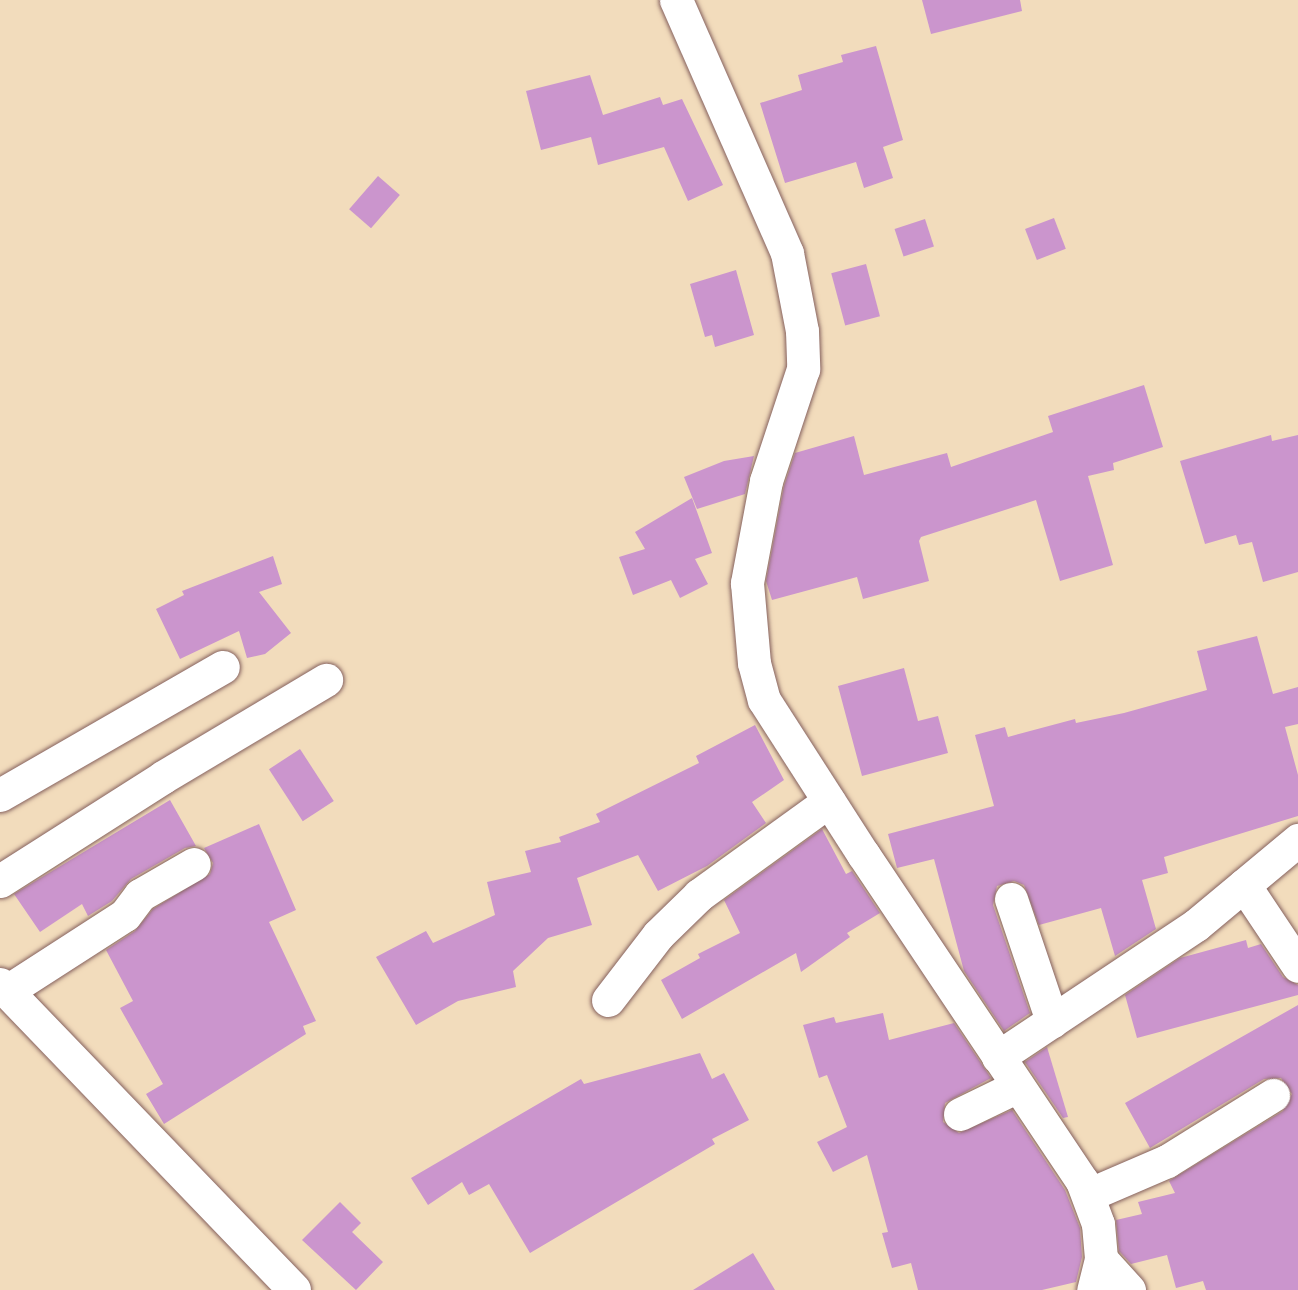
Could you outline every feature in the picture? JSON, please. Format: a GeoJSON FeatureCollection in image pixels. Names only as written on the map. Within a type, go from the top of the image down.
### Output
{"type":"FeatureCollection","features":[{"type":"Feature","properties":{"kind":"street"},"geometry":{"type":"LineString","coordinates":[[676,0],[787,252],[802,332],[803,369],[766,481],[747,583],[754,663],[764,700],[1088,1195],[1098,1224],[1101,1259],[1093,1290]]}},
{"type":"Feature","properties":{"kind":"street"},"geometry":{"type":"LineString","coordinates":[[0,795],[223,667]]}},
{"type":"Feature","properties":{"kind":"street"},"geometry":{"type":"LineString","coordinates":[[0,881],[326,680]]}},
{"type":"Feature","properties":{"kind":"street"},"geometry":{"type":"LineString","coordinates":[[608,1000],[658,935],[699,895],[829,801]]}},
{"type":"Feature","properties":{"kind":"street"},"geometry":{"type":"LineString","coordinates":[[998,1057],[1196,925],[1298,840]]}},
{"type":"Feature","properties":{"kind":"street"},"geometry":{"type":"LineString","coordinates":[[194,864],[140,895],[125,915],[4,988],[294,1290]]}},
{"type":"Feature","properties":{"kind":"street"},"geometry":{"type":"LineString","coordinates":[[1244,885],[1298,966]]}},
{"type":"Feature","properties":{"kind":"street"},"geometry":{"type":"LineString","coordinates":[[1011,899],[1052,1021]]}},
{"type":"Feature","properties":{"kind":"street"},"geometry":{"type":"LineString","coordinates":[[960,1114],[1018,1086]]}},
{"type":"Feature","properties":{"kind":"street"},"geometry":{"type":"LineString","coordinates":[[1088,1195],[1167,1161],[1273,1095]]}},
{"type":"Feature","properties":{"kind":"street"},"geometry":{"type":"LineString","coordinates":[[1101,1259],[1129,1290]]}},
{"type":"Feature","properties":{"kind":"building"},"geometry":{"type":"Polygon","coordinates":[[[922,0],[1020,0],[1022,11],[931,34],[922,0]]]}},
{"type":"Feature","properties":{"kind":"building"},"geometry":{"type":"Polygon","coordinates":[[[876,46],[903,140],[883,147],[893,178],[864,188],[856,162],[785,183],[760,103],[802,90],[798,75],[843,62],[841,55],[876,46]]]}},
{"type":"Feature","properties":{"kind":"building"},"geometry":{"type":"Polygon","coordinates":[[[590,75],[603,115],[660,97],[663,105],[682,99],[723,185],[688,201],[664,147],[598,165],[591,137],[541,150],[526,91],[590,75]]]}},
{"type":"Feature","properties":{"kind":"building"},"geometry":{"type":"Polygon","coordinates":[[[378,176],[400,195],[371,228],[349,209],[378,176]]]}},
{"type":"Feature","properties":{"kind":"building"},"geometry":{"type":"Polygon","coordinates":[[[1054,218],[1066,249],[1037,260],[1025,229],[1054,218]]]}},
{"type":"Feature","properties":{"kind":"building"},"geometry":{"type":"Polygon","coordinates":[[[925,219],[934,247],[904,256],[895,229],[925,219]]]}},
{"type":"Feature","properties":{"kind":"building"},"geometry":{"type":"Polygon","coordinates":[[[866,264],[880,316],[845,325],[831,273],[866,264]]]}},
{"type":"Feature","properties":{"kind":"building"},"geometry":{"type":"Polygon","coordinates":[[[736,270],[754,335],[715,347],[712,335],[705,337],[690,284],[736,270]]]}},
{"type":"Feature","properties":{"kind":"building"},"geometry":{"type":"Polygon","coordinates":[[[1144,385],[1163,447],[1113,463],[1114,470],[1088,476],[1113,565],[1060,581],[1036,500],[921,537],[919,541],[929,581],[863,599],[857,577],[772,600],[766,581],[784,486],[795,453],[854,436],[864,475],[947,453],[951,467],[1053,432],[1048,416],[1144,385]]]}},
{"type":"Feature","properties":{"kind":"building"},"geometry":{"type":"Polygon","coordinates":[[[1271,435],[1272,441],[1298,435],[1298,572],[1263,582],[1252,542],[1239,545],[1236,535],[1205,544],[1180,461],[1271,435]]]}},
{"type":"Feature","properties":{"kind":"building"},"geometry":{"type":"Polygon","coordinates":[[[754,456],[745,494],[697,509],[684,477],[724,461],[754,456]]]}},
{"type":"Feature","properties":{"kind":"building"},"geometry":{"type":"Polygon","coordinates":[[[692,498],[712,553],[695,559],[708,584],[680,598],[671,580],[633,595],[619,557],[645,549],[635,532],[692,498]]]}},
{"type":"Feature","properties":{"kind":"building"},"geometry":{"type":"Polygon","coordinates":[[[273,556],[282,584],[259,592],[291,633],[265,654],[247,658],[239,631],[180,659],[156,609],[184,595],[182,591],[273,556]]]}},
{"type":"Feature","properties":{"kind":"building"},"geometry":{"type":"Polygon","coordinates":[[[1257,636],[1273,694],[1298,687],[1298,724],[1285,727],[1298,775],[1298,816],[1164,857],[1168,873],[1142,880],[1156,929],[1115,956],[1101,908],[1039,925],[1024,885],[1014,881],[997,886],[993,905],[1030,1013],[1004,1031],[964,971],[934,859],[897,868],[888,834],[994,806],[975,735],[1005,727],[1008,737],[1075,719],[1076,723],[1124,713],[1207,690],[1197,651],[1257,636]]]}},
{"type":"Feature","properties":{"kind":"building"},"geometry":{"type":"Polygon","coordinates":[[[904,668],[918,721],[938,716],[948,753],[862,776],[838,686],[904,668]]]}},
{"type":"Feature","properties":{"kind":"building"},"geometry":{"type":"Polygon","coordinates":[[[755,725],[784,780],[752,802],[766,823],[707,866],[658,891],[638,855],[577,878],[592,925],[548,938],[513,971],[516,987],[458,1001],[416,1025],[376,957],[426,931],[433,943],[495,915],[487,882],[531,872],[525,851],[561,842],[559,837],[600,822],[596,814],[699,763],[696,756],[755,725]]]}},
{"type":"Feature","properties":{"kind":"building"},"geometry":{"type":"Polygon","coordinates":[[[300,749],[334,801],[303,821],[269,769],[300,749]]]}},
{"type":"Feature","properties":{"kind":"building"},"geometry":{"type":"Polygon","coordinates":[[[170,800],[196,846],[185,848],[131,879],[112,901],[88,916],[82,904],[40,932],[14,894],[170,800]]]}},
{"type":"Feature","properties":{"kind":"building"},"geometry":{"type":"Polygon","coordinates":[[[259,824],[296,910],[269,922],[316,1021],[303,1026],[306,1034],[164,1124],[146,1094],[163,1084],[120,1008],[133,1001],[106,950],[135,931],[153,909],[210,874],[213,863],[204,848],[259,824]]]}},
{"type":"Feature","properties":{"kind":"building"},"geometry":{"type":"Polygon","coordinates":[[[822,829],[846,874],[852,871],[880,913],[847,933],[850,937],[801,972],[796,953],[682,1019],[661,980],[700,958],[698,954],[740,933],[724,900],[822,829]]]}},
{"type":"Feature","properties":{"kind":"building"},"geometry":{"type":"Polygon","coordinates":[[[1246,940],[1248,948],[1261,944],[1283,977],[1298,985],[1298,995],[1137,1038],[1125,995],[1180,958],[1246,940]]]}},
{"type":"Feature","properties":{"kind":"building"},"geometry":{"type":"Polygon","coordinates":[[[1298,1005],[1298,1290],[1206,1290],[1203,1281],[1176,1288],[1167,1255],[1131,1264],[1119,1251],[1116,1220],[1142,1214],[1138,1202],[1175,1193],[1169,1181],[1283,1111],[1292,1094],[1281,1078],[1264,1079],[1150,1148],[1125,1103],[1298,1005]]]}},
{"type":"Feature","properties":{"kind":"building"},"geometry":{"type":"Polygon","coordinates":[[[883,1013],[889,1040],[954,1023],[991,1078],[945,1103],[943,1122],[959,1133],[1012,1110],[1065,1190],[1080,1228],[1082,1257],[1076,1282],[1042,1290],[918,1290],[911,1263],[892,1268],[882,1233],[888,1232],[867,1155],[833,1172],[817,1142],[847,1127],[827,1075],[819,1078],[803,1025],[834,1017],[836,1023],[883,1013]]]}},
{"type":"Feature","properties":{"kind":"building"},"geometry":{"type":"Polygon","coordinates":[[[1047,1047],[1068,1117],[1063,1118],[1025,1062],[1047,1047]]]}},
{"type":"Feature","properties":{"kind":"building"},"geometry":{"type":"Polygon","coordinates":[[[700,1053],[712,1079],[724,1073],[749,1120],[712,1139],[715,1144],[530,1253],[489,1184],[469,1195],[462,1182],[428,1205],[411,1178],[581,1079],[584,1084],[700,1053]]]}},
{"type":"Feature","properties":{"kind":"building"},"geometry":{"type":"Polygon","coordinates":[[[340,1202],[361,1223],[352,1232],[383,1262],[356,1290],[302,1240],[340,1202]]]}},
{"type":"Feature","properties":{"kind":"building"},"geometry":{"type":"Polygon","coordinates":[[[753,1253],[775,1290],[693,1290],[753,1253]]]}}]}
